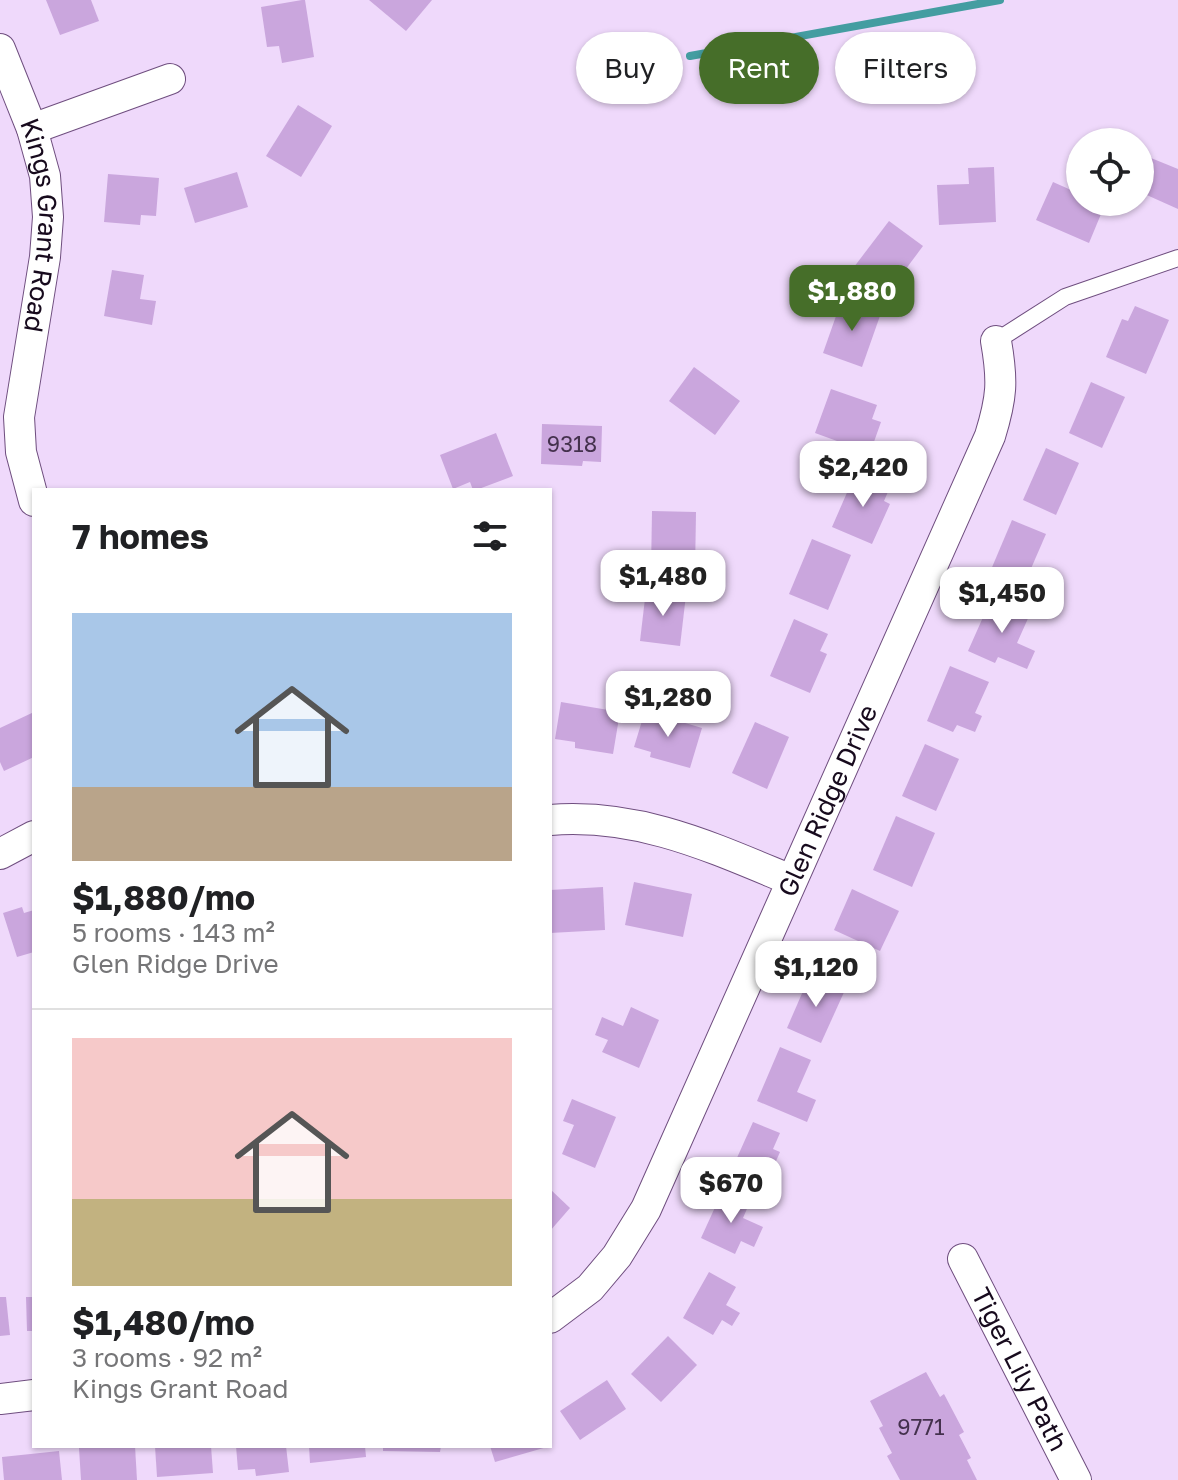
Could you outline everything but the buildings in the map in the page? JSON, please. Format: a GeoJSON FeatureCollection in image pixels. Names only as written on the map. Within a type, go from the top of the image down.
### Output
{"type":"FeatureCollection","features":[{"type":"Feature","properties":{"kind":"street","name":"Kings Grant Road"},"geometry":{"type":"LineString","coordinates":[[0,49],[32,129],[45,176],[48,217],[45,257],[19,417],[21,452],[32,493]]}},
{"type":"Feature","properties":{"kind":"street"},"geometry":{"type":"LineString","coordinates":[[32,129],[170,79]]}},
{"type":"Feature","properties":{"kind":"street","name":"Glen Ridge Drive"},"geometry":{"type":"LineString","coordinates":[[552,1316],[590,1288],[617,1256],[646,1209],[990,436],[999,406],[1001,375],[996,341]]}},
{"type":"Feature","properties":{"kind":"street"},"geometry":{"type":"LineString","coordinates":[[552,820],[616,820],[665,831],[791,880]]}},
{"type":"Feature","properties":{"kind":"street"},"geometry":{"type":"LineString","coordinates":[[0,854],[32,837]]}},
{"type":"Feature","properties":{"kind":"street","name":"Tiger Lily Path"},"geometry":{"type":"LineString","coordinates":[[963,1259],[1076,1480]]}},
{"type":"Feature","properties":{"kind":"street"},"geometry":{"type":"LineString","coordinates":[[0,1399],[32,1395]]}},
{"type":"Feature","properties":{"kind":"lane"},"geometry":{"type":"LineString","coordinates":[[996,341],[1065,297],[1178,258]]}},
{"type":"Feature","properties":{"kind":"waterway"},"geometry":{"type":"LineString","coordinates":[[690,56],[1000,0]]}}]}
